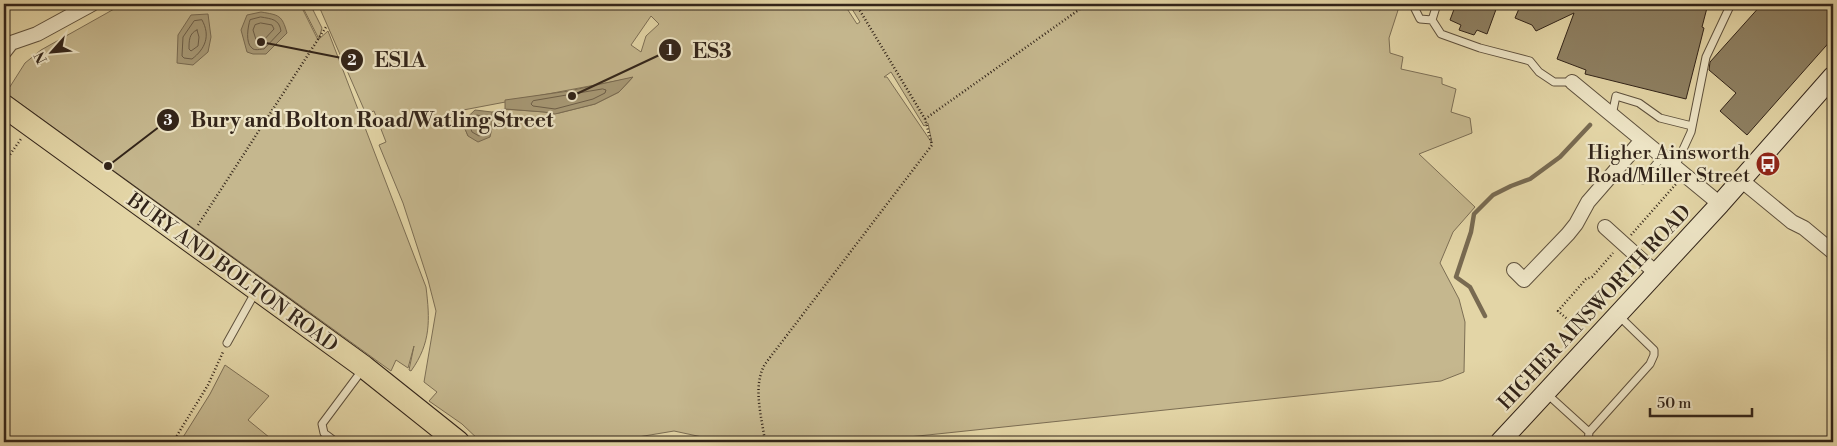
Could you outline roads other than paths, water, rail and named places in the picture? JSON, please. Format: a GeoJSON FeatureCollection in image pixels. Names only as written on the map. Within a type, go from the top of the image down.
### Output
{"type":"FeatureCollection","features":[{"type":"Feature","properties":{"kind":"highway","name":"BURY AND BOLTON ROAD"},"geometry":{"type":"LineString","coordinates":[[4,106],[364,367],[458,442]]}},
{"type":"Feature","properties":{"kind":"main road","name":"HIGHER AINSWORTH ROAD"},"geometry":{"type":"LineString","coordinates":[[1500,442],[1720,204],[1833,76]]}},
{"type":"Feature","properties":{"kind":"street"},"geometry":{"type":"LineString","coordinates":[[4,52],[11,43],[37,34],[89,5]]}},
{"type":"Feature","properties":{"kind":"street"},"geometry":{"type":"LineString","coordinates":[[1572,82],[1720,204]]}},
{"type":"Feature","properties":{"kind":"street"},"geometry":{"type":"LineString","coordinates":[[1514,270],[1524,280],[1568,234],[1588,202],[1642,140]]}},
{"type":"Feature","properties":{"kind":"street"},"geometry":{"type":"LineString","coordinates":[[1741,180],[1792,222],[1804,228],[1833,252]]}},
{"type":"Feature","properties":{"kind":"street"},"geometry":{"type":"LineString","coordinates":[[1605,227],[1656,273]]}},
{"type":"Feature","properties":{"kind":"lane"},"geometry":{"type":"LineString","coordinates":[[1417,4],[1415,9],[1420,19],[1432,20]]}},
{"type":"Feature","properties":{"kind":"lane"},"geometry":{"type":"LineString","coordinates":[[1432,20],[1438,4]]}},
{"type":"Feature","properties":{"kind":"lane"},"geometry":{"type":"LineString","coordinates":[[1680,171],[1692,126],[1706,57],[1732,4]]}},
{"type":"Feature","properties":{"kind":"lane"},"geometry":{"type":"LineString","coordinates":[[1432,20],[1441,34],[1480,48],[1530,61],[1540,72],[1554,82],[1572,82]]}},
{"type":"Feature","properties":{"kind":"lane"},"geometry":{"type":"LineString","coordinates":[[1612,115],[1616,96],[1640,103],[1660,118],[1692,126]]}},
{"type":"Feature","properties":{"kind":"lane"},"geometry":{"type":"LineString","coordinates":[[1643,180],[1662,157]]}},
{"type":"Feature","properties":{"kind":"lane"},"geometry":{"type":"LineString","coordinates":[[227,343],[257,290]]}},
{"type":"Feature","properties":{"kind":"lane"},"geometry":{"type":"LineString","coordinates":[[1588,442],[1589,432],[1650,364],[1654,355],[1654,350],[1618,314]]}},
{"type":"Feature","properties":{"kind":"lane"},"geometry":{"type":"LineString","coordinates":[[336,442],[324,433],[322,424],[364,367]]}},
{"type":"Feature","properties":{"kind":"lane"},"geometry":{"type":"LineString","coordinates":[[1546,392],[1589,432]]}},
{"type":"Feature","properties":{"kind":"water"},"geometry":{"type":"Polygon","coordinates":[[[261,12],[279,17],[287,33],[266,54],[253,54],[247,52],[241,30],[247,15],[261,12]]]}},
{"type":"Feature","properties":{"kind":"water"},"geometry":{"type":"Polygon","coordinates":[[[208,14],[211,37],[208,52],[193,65],[177,63],[178,35],[191,15],[208,14]]]}},
{"type":"Feature","properties":{"kind":"water"},"geometry":{"type":"Polygon","coordinates":[[[633,77],[619,92],[595,104],[555,114],[505,109],[505,100],[569,91],[633,77]]]}},
{"type":"Feature","properties":{"kind":"water"},"geometry":{"type":"Polygon","coordinates":[[[475,110],[492,112],[490,137],[478,142],[468,136],[462,122],[475,110]]]}},
{"type":"Feature","properties":{"kind":"waterway"},"geometry":{"type":"LineString","coordinates":[[1485,316],[1470,287],[1456,277],[1471,232],[1474,214],[1493,195],[1530,179],[1560,157],[1590,125]]}},
{"type":"Feature","properties":{"kind":"place","name":"ES1A"},"geometry":{"type":"Point","coordinates":[261,42]}},
{"type":"Feature","properties":{"kind":"place","name":"ES3"},"geometry":{"type":"Point","coordinates":[572,96]}},
{"type":"Feature","properties":{"kind":"place","name":"Higher Ainsworth Road/Miller Street"},"geometry":{"type":"Point","coordinates":[1768,164]}},
{"type":"Feature","properties":{"kind":"place","name":"Bury and Bolton Road/Watling Street"},"geometry":{"type":"Point","coordinates":[108,166]}}]}
